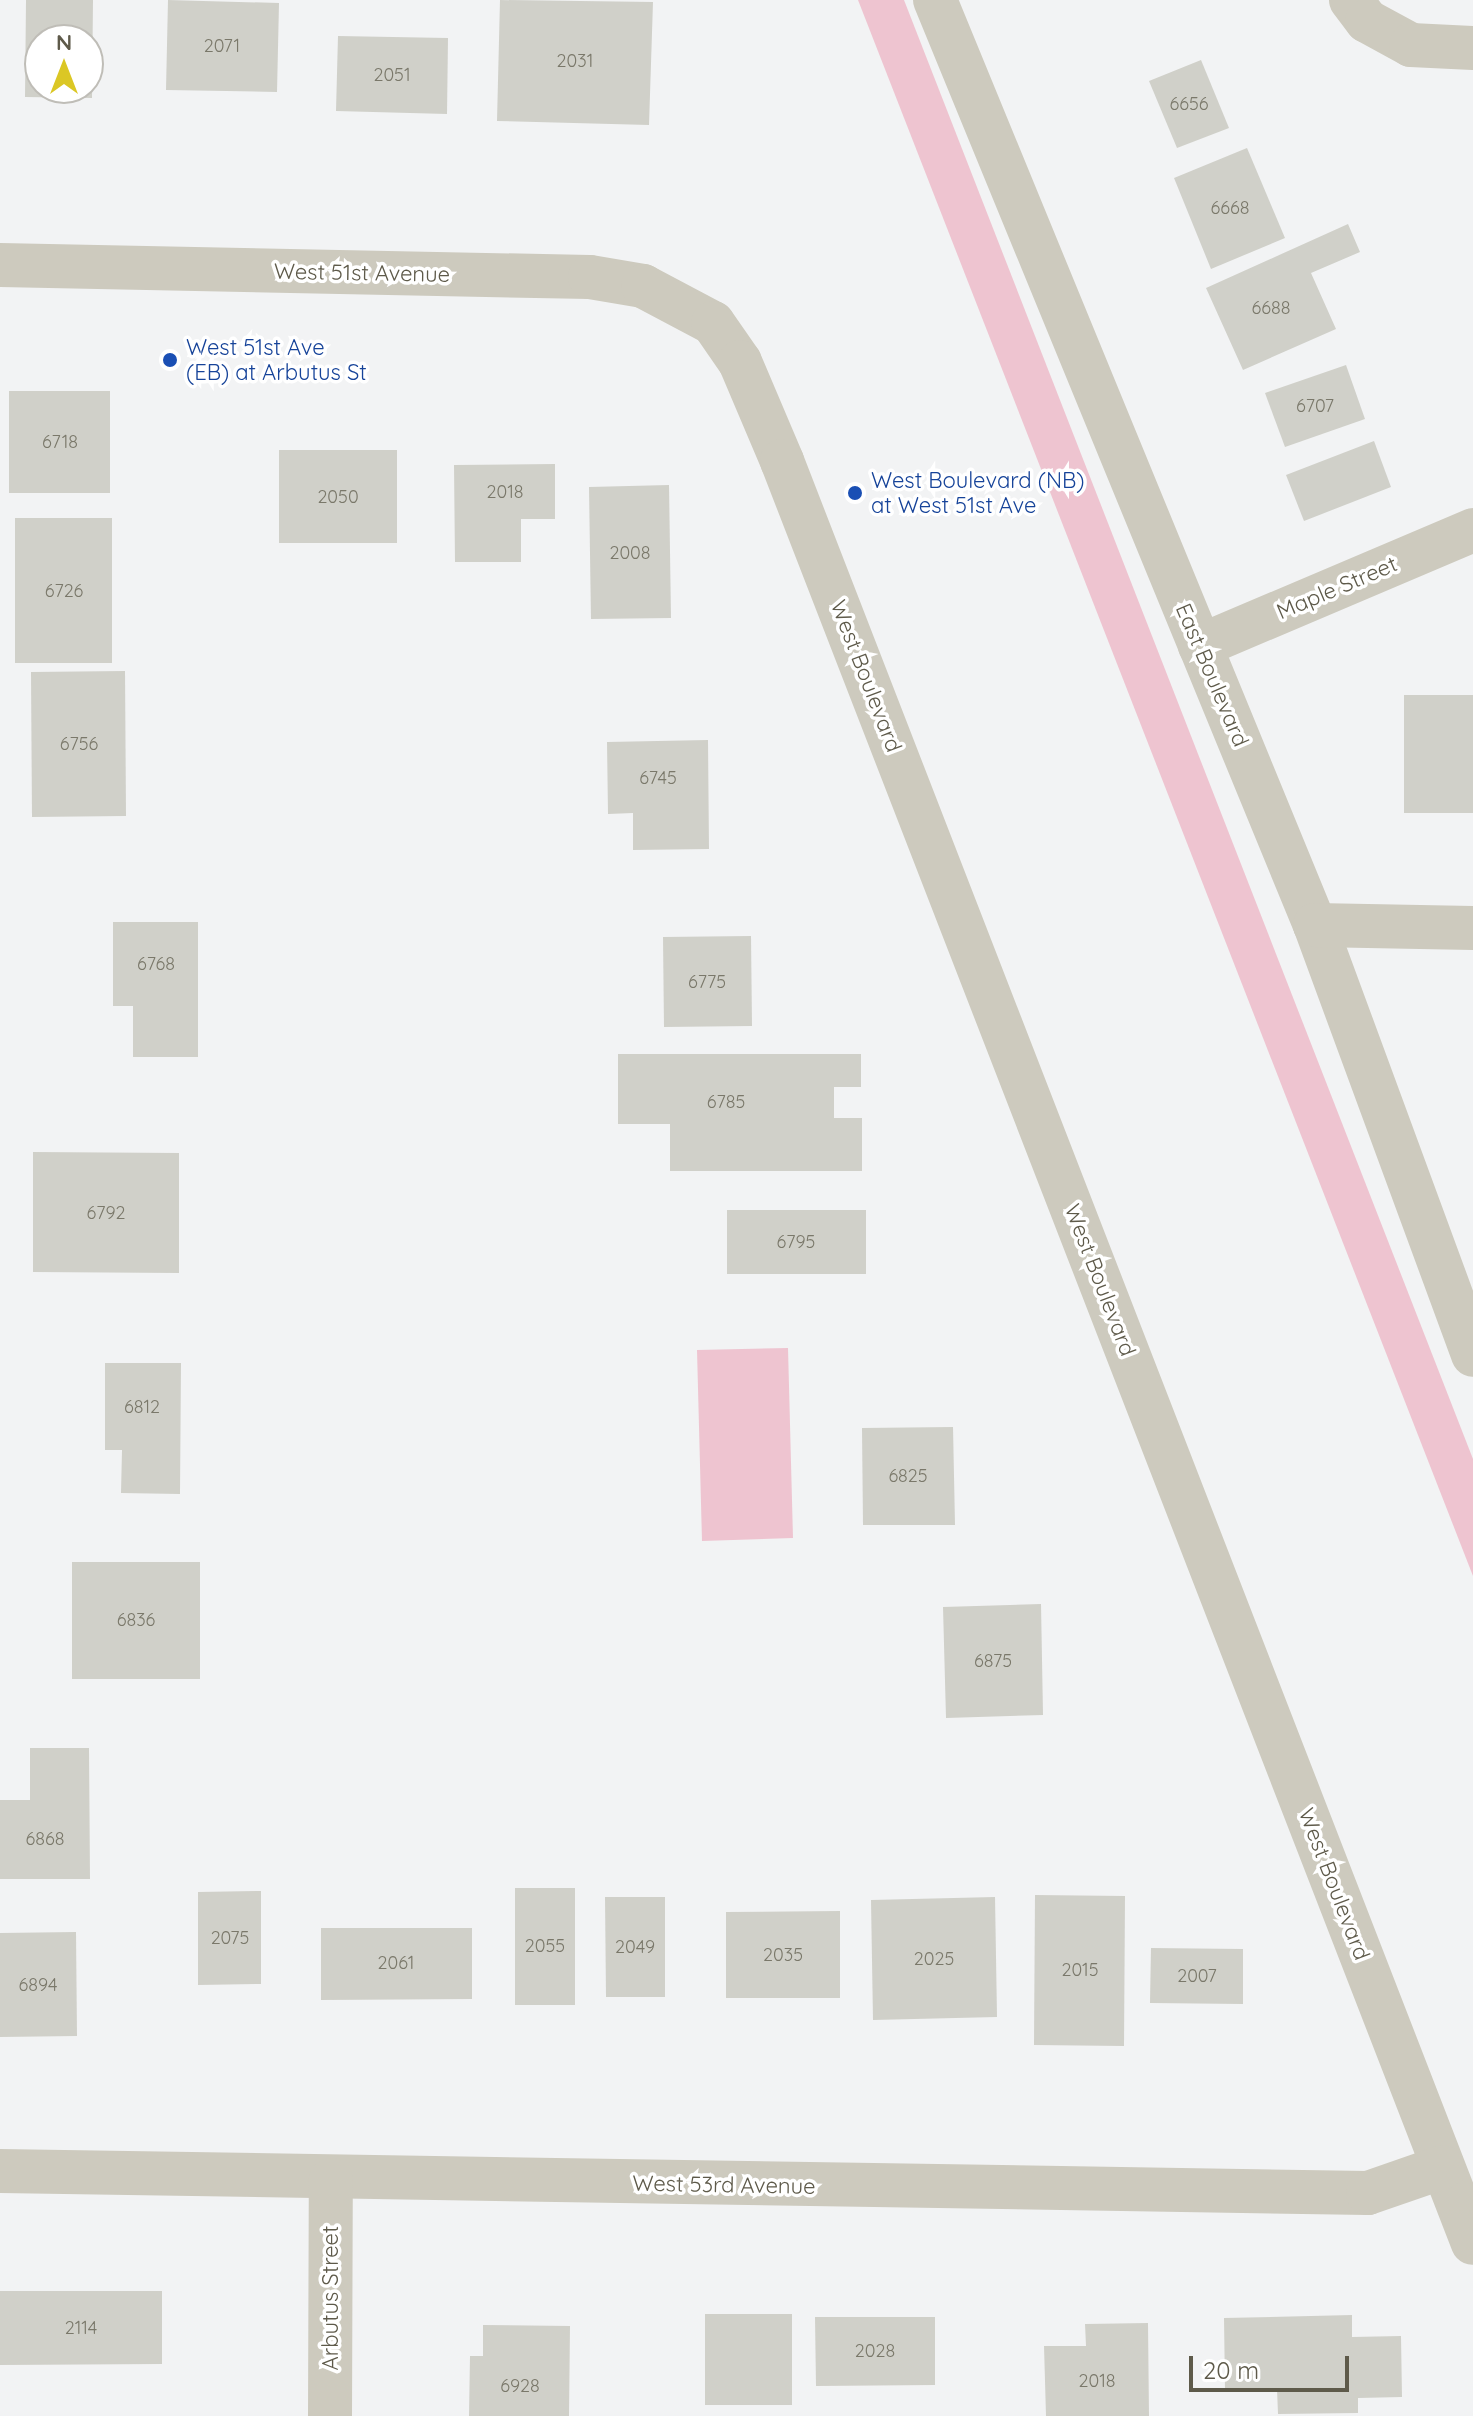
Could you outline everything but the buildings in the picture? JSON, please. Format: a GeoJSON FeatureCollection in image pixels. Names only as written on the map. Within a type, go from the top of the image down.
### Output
{"type":"FeatureCollection","features":[{"type":"Feature","properties":{"kind":"street","name":"East Boulevard"},"geometry":{"type":"LineString","coordinates":[[935,0],[1315,925],[1473,1355]]}},
{"type":"Feature","properties":{"kind":"street"},"geometry":{"type":"LineString","coordinates":[[1351,0],[1367,21],[1411,45],[1473,48]]}},
{"type":"Feature","properties":{"kind":"street","name":"West 51st Avenue"},"geometry":{"type":"LineString","coordinates":[[0,265],[590,277],[643,286],[713,323]]}},
{"type":"Feature","properties":{"kind":"street","name":"West Boulevard"},"geometry":{"type":"LineString","coordinates":[[713,323],[740,362],[782,461],[1473,2243]]}},
{"type":"Feature","properties":{"kind":"street","name":"Maple Street"},"geometry":{"type":"LineString","coordinates":[[1200,646],[1473,530]]}},
{"type":"Feature","properties":{"kind":"street"},"geometry":{"type":"LineString","coordinates":[[1315,925],[1473,928]]}},
{"type":"Feature","properties":{"kind":"street","name":"West 53rd Avenue"},"geometry":{"type":"LineString","coordinates":[[0,2171],[331,2180],[1368,2193],[1443,2167]]}},
{"type":"Feature","properties":{"kind":"street","name":"Arbutus Street"},"geometry":{"type":"LineString","coordinates":[[330,2416],[331,2180]]}},
{"type":"Feature","properties":{"kind":"shaded area"},"geometry":{"type":"Polygon","coordinates":[[[858,0],[904,0],[1473,1459],[1473,1576],[858,0]]]}},
{"type":"Feature","properties":{"kind":"shaded area"},"geometry":{"type":"Polygon","coordinates":[[[788,1348],[793,1538],[702,1541],[697,1350],[788,1348]]]}},
{"type":"Feature","properties":{"kind":"place","name":"West 51st Ave (EB) at Arbutus St"},"geometry":{"type":"Point","coordinates":[170,360]}},
{"type":"Feature","properties":{"kind":"place","name":"West Boulevard (NB) at West 51st Ave"},"geometry":{"type":"Point","coordinates":[855,493]}}]}
